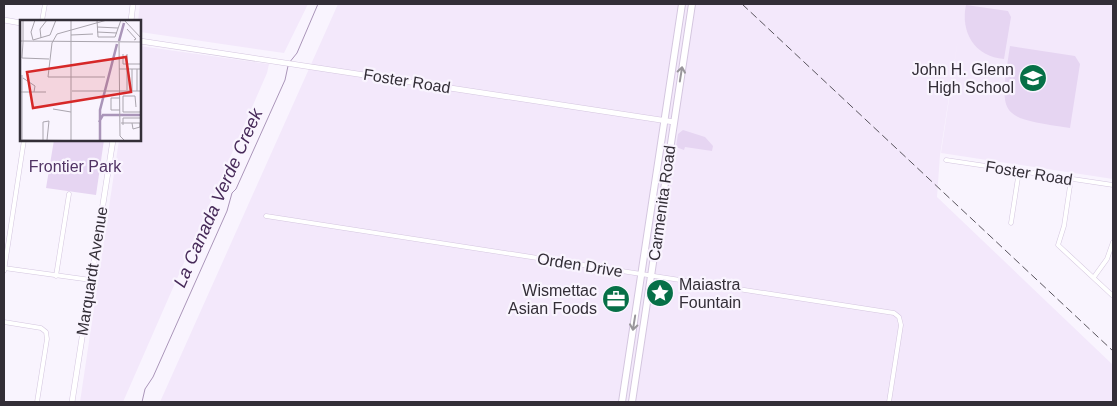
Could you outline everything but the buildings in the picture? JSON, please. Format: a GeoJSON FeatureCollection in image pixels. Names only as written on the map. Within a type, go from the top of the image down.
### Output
{"type":"FeatureCollection","features":[{"type":"Feature","properties":{"kind":"main road","name":"Carmenita Road"},"geometry":{"type":"LineString","coordinates":[[623,400],[682,4]]}},
{"type":"Feature","properties":{"kind":"main road","name":"Carmenita Road"},"geometry":{"type":"LineString","coordinates":[[632,401],[692,4]]}},
{"type":"Feature","properties":{"kind":"main road"},"geometry":{"type":"LineString","coordinates":[[623,400],[632,401]]}},
{"type":"Feature","properties":{"kind":"street"},"geometry":{"type":"LineString","coordinates":[[42,20],[45,4]]}},
{"type":"Feature","properties":{"kind":"street"},"geometry":{"type":"LineString","coordinates":[[131,20],[134,4]]}},
{"type":"Feature","properties":{"kind":"street"},"geometry":{"type":"LineString","coordinates":[[4,20],[20,22]]}},
{"type":"Feature","properties":{"kind":"street","name":"Foster Road"},"geometry":{"type":"LineString","coordinates":[[141,40],[674,122]]}},
{"type":"Feature","properties":{"kind":"street"},"geometry":{"type":"LineString","coordinates":[[24,141],[4,269],[91,280]]}},
{"type":"Feature","properties":{"kind":"street","name":"Marquardt Avenue"},"geometry":{"type":"LineString","coordinates":[[72,402],[113,141]]}},
{"type":"Feature","properties":{"kind":"street","name":"Foster Road"},"geometry":{"type":"LineString","coordinates":[[946,160],[1113,185]]}},
{"type":"Feature","properties":{"kind":"street"},"geometry":{"type":"LineString","coordinates":[[1011,223],[1018,171]]}},
{"type":"Feature","properties":{"kind":"street"},"geometry":{"type":"LineString","coordinates":[[1071,179],[1064,226],[1058,245],[1113,296]]}},
{"type":"Feature","properties":{"kind":"street"},"geometry":{"type":"LineString","coordinates":[[56,276],[69,194]]}},
{"type":"Feature","properties":{"kind":"street","name":"Orden Drive"},"geometry":{"type":"LineString","coordinates":[[266,216],[894,313],[899,317],[901,325],[889,402]]}},
{"type":"Feature","properties":{"kind":"street"},"geometry":{"type":"LineString","coordinates":[[1094,277],[1107,259],[1113,242]]}},
{"type":"Feature","properties":{"kind":"street"},"geometry":{"type":"LineString","coordinates":[[4,322],[41,328],[46,332],[47,340],[37,402]]}},
{"type":"Feature","properties":{"kind":"shaded area"},"geometry":{"type":"Polygon","coordinates":[[[140,4],[308,4],[284,53],[141,32],[141,20],[138,20],[140,4]]]}},
{"type":"Feature","properties":{"kind":"shaded area"},"geometry":{"type":"Polygon","coordinates":[[[338,4],[1113,4],[1113,179],[941,153],[958,39],[940,155],[937,197],[1113,365],[1113,402],[160,402],[338,4]]]}},
{"type":"Feature","properties":{"kind":"shaded area"},"geometry":{"type":"Polygon","coordinates":[[[141,46],[269,64],[267,73],[123,402],[80,402],[119,141],[141,141],[141,46]]]}},
{"type":"Feature","properties":{"kind":"green space"},"geometry":{"type":"Polygon","coordinates":[[[966,5],[1008,11],[1011,17],[1004,59],[985,54],[972,41],[965,25],[966,5]]]}},
{"type":"Feature","properties":{"kind":"green space"},"geometry":{"type":"Polygon","coordinates":[[[1010,46],[1075,56],[1080,64],[1070,128],[1029,121],[1016,116],[1009,110],[1005,101],[1005,88],[1010,46]]]}},
{"type":"Feature","properties":{"kind":"green space"},"geometry":{"type":"Polygon","coordinates":[[[683,130],[705,137],[713,146],[712,151],[685,147],[684,150],[676,147],[678,134],[683,130]]]}},
{"type":"Feature","properties":{"kind":"green space","name":"Frontier Park"},"geometry":{"type":"Polygon","coordinates":[[[54,141],[104,141],[96,195],[46,188],[54,141]]]}},
{"type":"Feature","properties":{"kind":"waterway","name":"La Canada Verde Creek"},"geometry":{"type":"LineString","coordinates":[[289,63],[297,53],[318,4]]}},
{"type":"Feature","properties":{"kind":"waterway","name":"La Canada Verde Creek"},"geometry":{"type":"LineString","coordinates":[[142,402],[145,389],[153,377],[227,211],[232,193],[236,189],[285,80],[288,66]]}},
{"type":"Feature","properties":{"kind":"railway"},"geometry":{"type":"LineString","coordinates":[[742,4],[1113,351]]}},
{"type":"Feature","properties":{"kind":"place","name":"John H. Glenn High School"},"geometry":{"type":"Point","coordinates":[1033,78]}},
{"type":"Feature","properties":{"kind":"place","name":"Maiastra Fountain"},"geometry":{"type":"Point","coordinates":[660,293]}},
{"type":"Feature","properties":{"kind":"place","name":"Wismettac Asian Foods"},"geometry":{"type":"Point","coordinates":[616,299]}}]}
